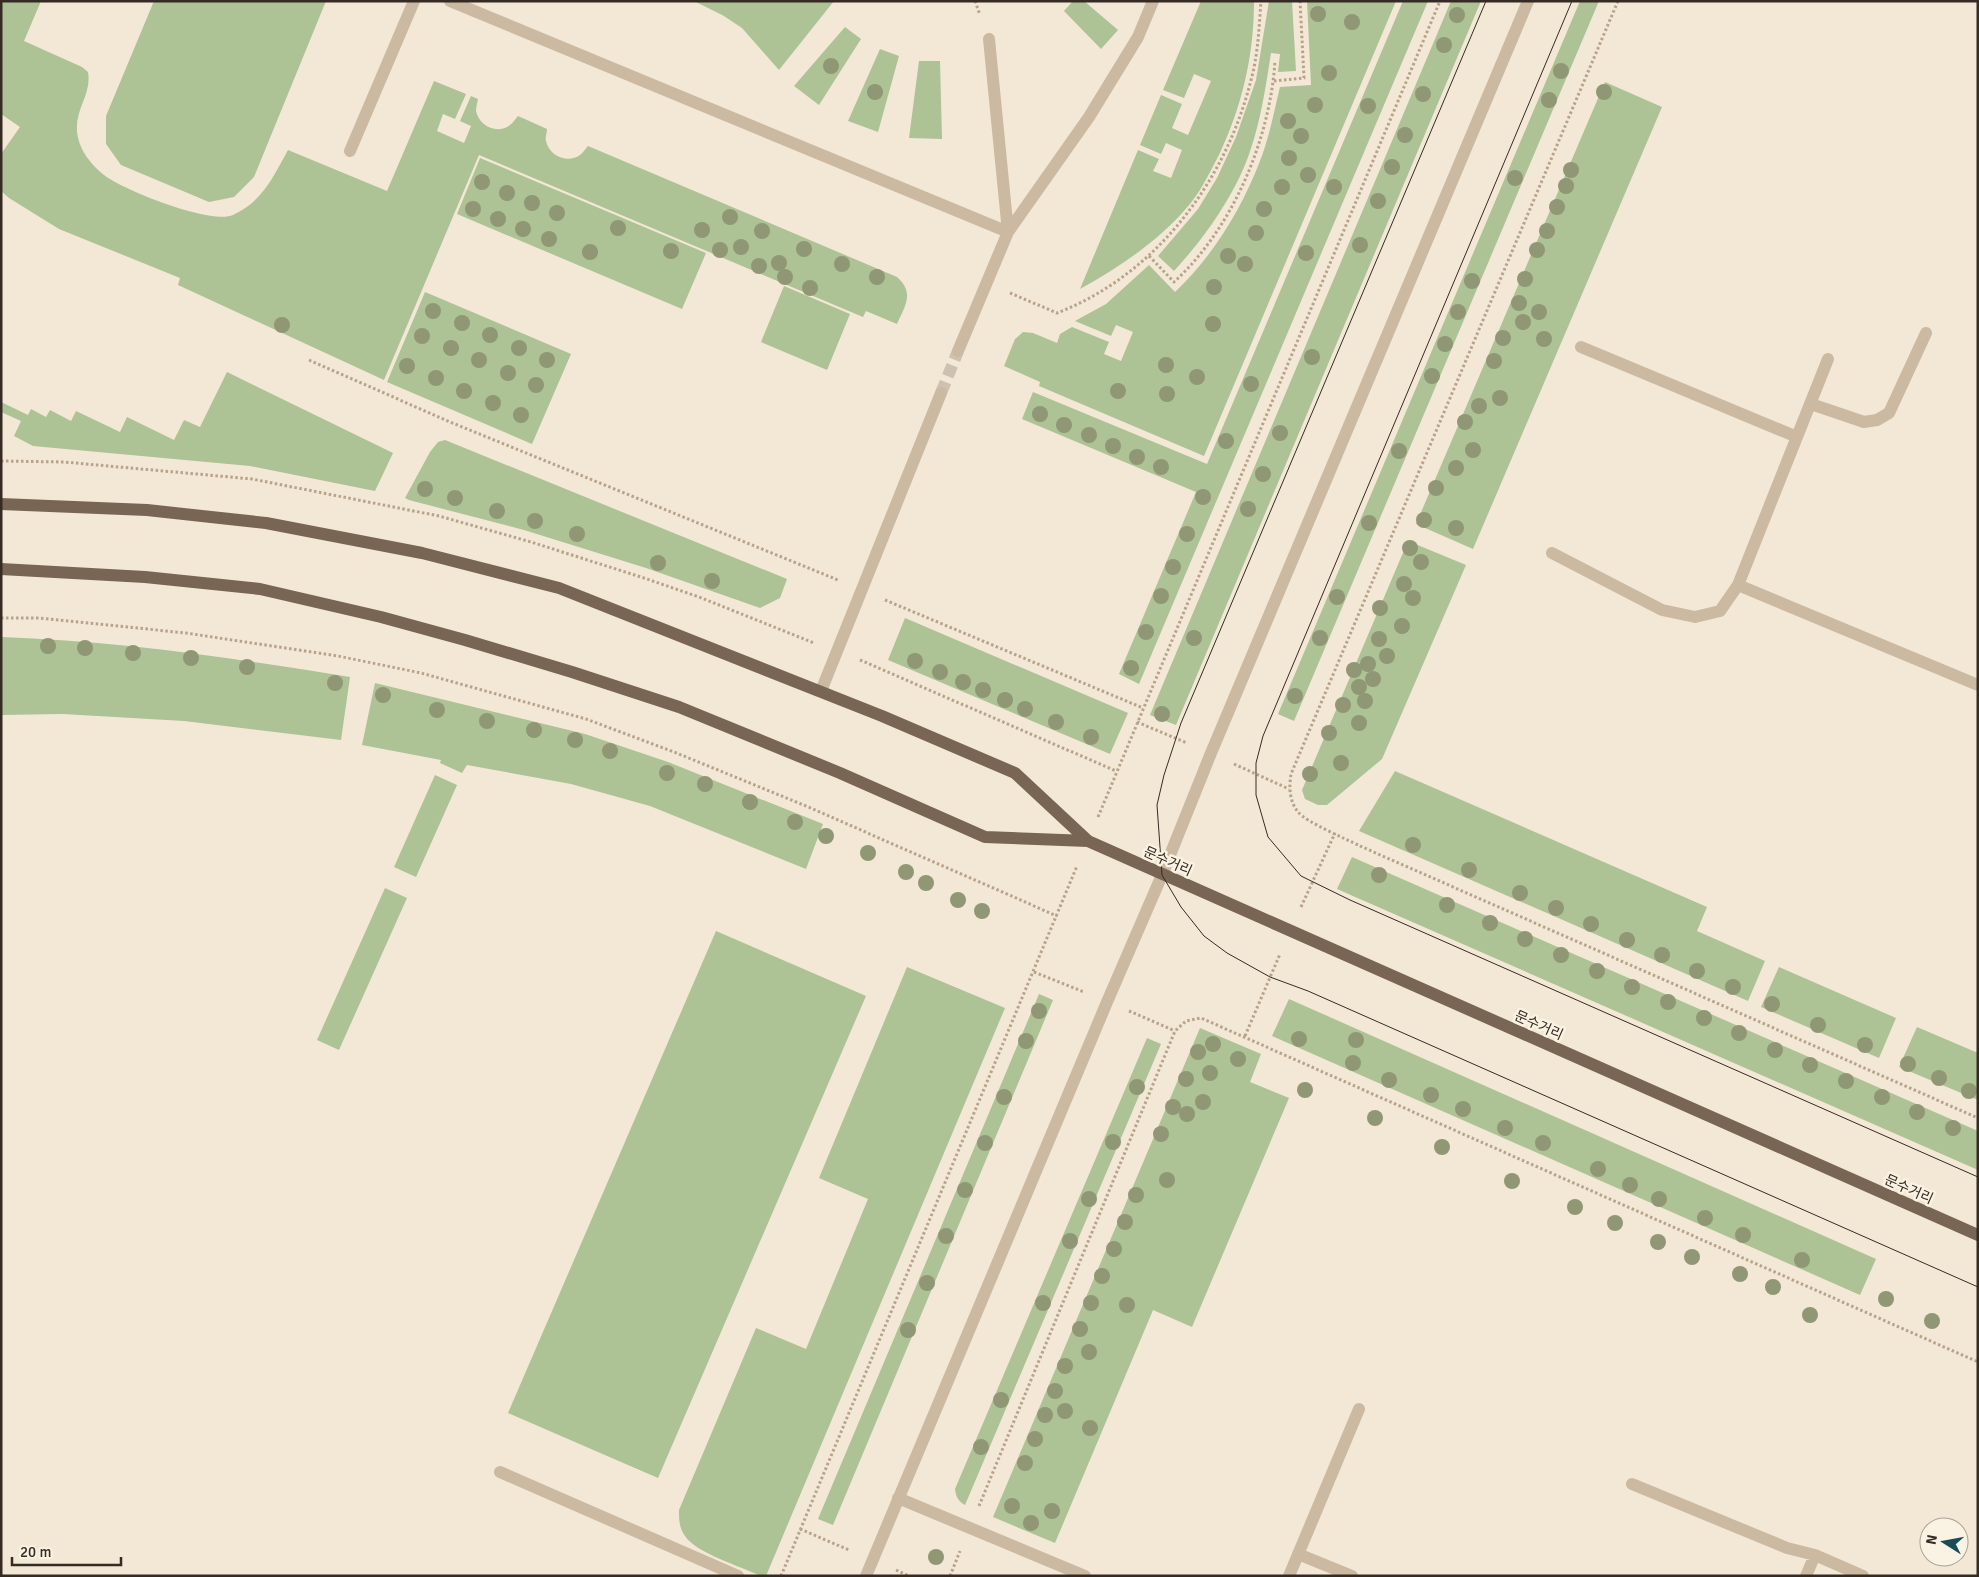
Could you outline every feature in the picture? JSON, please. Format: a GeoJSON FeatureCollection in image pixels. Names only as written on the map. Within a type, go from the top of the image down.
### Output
{"type":"FeatureCollection","features":[{"type":"Feature","properties":{"kind":"main road"},"geometry":{"type":"LineString","coordinates":[[1,504],[147,510],[266,523],[422,553],[559,588],[821,691],[1015,773],[1088,841]]}},
{"type":"Feature","properties":{"kind":"main road"},"geometry":{"type":"LineString","coordinates":[[1,569],[144,577],[260,589],[381,617],[536,661],[679,707],[840,773],[985,837],[1088,841]]}},
{"type":"Feature","properties":{"kind":"main road","name":"문수거리"},"geometry":{"type":"LineString","coordinates":[[1088,841],[1978,1235]]}},
{"type":"Feature","properties":{"kind":"street"},"geometry":{"type":"LineString","coordinates":[[350,151],[414,1]]}},
{"type":"Feature","properties":{"kind":"street"},"geometry":{"type":"LineString","coordinates":[[450,1],[1008,232]]}},
{"type":"Feature","properties":{"kind":"street"},"geometry":{"type":"LineString","coordinates":[[958,351],[1008,232],[1089,117],[1138,37],[1153,1]]}},
{"type":"Feature","properties":{"kind":"street"},"geometry":{"type":"LineString","coordinates":[[866,1576],[1528,1]]}},
{"type":"Feature","properties":{"kind":"street"},"geometry":{"type":"LineString","coordinates":[[988,40],[1008,232]]}},
{"type":"Feature","properties":{"kind":"street"},"geometry":{"type":"LineString","coordinates":[[1811,404],[1864,422],[1876,420],[1889,413],[1926,333]]}},
{"type":"Feature","properties":{"kind":"street"},"geometry":{"type":"LineString","coordinates":[[1581,348],[1797,437]]}},
{"type":"Feature","properties":{"kind":"street"},"geometry":{"type":"LineString","coordinates":[[1552,553],[1662,610],[1695,617],[1720,611],[1738,585],[1828,359]]}},
{"type":"Feature","properties":{"kind":"street"},"geometry":{"type":"LineString","coordinates":[[821,691],[941,393]]}},
{"type":"Feature","properties":{"kind":"street"},"geometry":{"type":"LineString","coordinates":[[1738,585],[1978,685]]}},
{"type":"Feature","properties":{"kind":"street"},"geometry":{"type":"LineString","coordinates":[[1290,1576],[1359,1409]]}},
{"type":"Feature","properties":{"kind":"street"},"geometry":{"type":"LineString","coordinates":[[500,1472],[738,1576]]}},
{"type":"Feature","properties":{"kind":"street"},"geometry":{"type":"LineString","coordinates":[[1632,1484],[1787,1548],[1815,1555],[1863,1576]]}},
{"type":"Feature","properties":{"kind":"street"},"geometry":{"type":"LineString","coordinates":[[898,1498],[1085,1576]]}},
{"type":"Feature","properties":{"kind":"street"},"geometry":{"type":"LineString","coordinates":[[1298,1554],[1352,1576]]}},
{"type":"Feature","properties":{"kind":"street"},"geometry":{"type":"LineString","coordinates":[[1806,1576],[1815,1555]]}},
{"type":"Feature","properties":{"kind":"path"},"geometry":{"type":"LineString","coordinates":[[975,1],[983,23]]}},
{"type":"Feature","properties":{"kind":"path"},"geometry":{"type":"LineString","coordinates":[[986,283],[1057,313],[1101,293],[1149,256],[1194,206],[1214,175],[1232,136],[1251,80],[1259,33],[1261,1]]}},
{"type":"Feature","properties":{"kind":"path"},"geometry":{"type":"LineString","coordinates":[[1274,80],[1304,78],[1300,1]]}},
{"type":"Feature","properties":{"kind":"path"},"geometry":{"type":"LineString","coordinates":[[1137,722],[1440,1]]}},
{"type":"Feature","properties":{"kind":"path"},"geometry":{"type":"LineString","coordinates":[[1618,1],[1291,774],[1289,789],[1298,812],[1318,825],[1352,842],[1978,1118]]}},
{"type":"Feature","properties":{"kind":"path"},"geometry":{"type":"LineString","coordinates":[[1149,256],[1174,282],[1202,252],[1221,225],[1255,158],[1274,80],[1276,61]]}},
{"type":"Feature","properties":{"kind":"path"},"geometry":{"type":"LineString","coordinates":[[309,360],[450,422],[862,590],[1143,708]]}},
{"type":"Feature","properties":{"kind":"path"},"geometry":{"type":"LineString","coordinates":[[1,618],[39,618],[186,633],[338,656],[421,673],[586,719],[674,752],[806,806],[1057,916]]}},
{"type":"Feature","properties":{"kind":"path"},"geometry":{"type":"LineString","coordinates":[[781,1576],[1034,972]]}},
{"type":"Feature","properties":{"kind":"path"},"geometry":{"type":"LineString","coordinates":[[977,1511],[1175,1031],[1186,1021],[1201,1018],[1978,1362]]}},
{"type":"Feature","properties":{"kind":"path"},"geometry":{"type":"LineString","coordinates":[[950,1576],[962,1548]]}},
{"type":"Feature","properties":{"kind":"green space"},"geometry":{"type":"Polygon","coordinates":[[[1,1],[41,1],[24,41],[82,67],[88,72],[89,82],[77,126],[82,149],[92,164],[101,173],[129,189],[188,211],[222,217],[233,215],[243,209],[260,195],[272,179],[288,150],[387,191],[434,81],[466,94],[455,119],[443,114],[437,131],[464,143],[471,126],[460,121],[471,96],[478,99],[476,111],[481,121],[489,127],[494,129],[505,128],[518,116],[547,129],[546,140],[548,146],[551,151],[560,157],[575,158],[588,146],[897,277],[906,289],[907,300],[897,324],[866,311],[863,317],[479,155],[384,380],[178,285],[180,278],[59,229],[1,191],[1,154],[20,127],[1,114],[1,1]]]}},
{"type":"Feature","properties":{"kind":"green space"},"geometry":{"type":"Polygon","coordinates":[[[154,1],[326,1],[254,177],[234,197],[209,202],[121,165],[106,144],[106,116],[154,1]]]}},
{"type":"Feature","properties":{"kind":"green space"},"geometry":{"type":"Polygon","coordinates":[[[694,1],[834,1],[779,70],[742,28],[724,16],[694,1]]]}},
{"type":"Feature","properties":{"kind":"green space"},"geometry":{"type":"Polygon","coordinates":[[[1073,1],[1084,1],[1118,30],[1101,49],[1064,11],[1073,1]]]}},
{"type":"Feature","properties":{"kind":"green space"},"geometry":{"type":"Polygon","coordinates":[[[1201,1],[1254,1],[1249,61],[1240,99],[1227,137],[1202,186],[1190,204],[1178,217],[1139,252],[1110,272],[1080,289],[1138,150],[1159,159],[1153,171],[1171,178],[1182,150],[1166,143],[1161,154],[1140,145],[1161,95],[1182,104],[1172,128],[1188,135],[1211,81],[1194,74],[1184,98],[1163,90],[1201,1]]]}},
{"type":"Feature","properties":{"kind":"green space"},"geometry":{"type":"Polygon","coordinates":[[[1269,1],[1292,1],[1296,71],[1278,72],[1280,54],[1271,53],[1266,87],[1254,139],[1242,172],[1214,221],[1174,271],[1158,256],[1198,209],[1217,178],[1236,137],[1256,80],[1269,1]]]}},
{"type":"Feature","properties":{"kind":"green space"},"geometry":{"type":"Polygon","coordinates":[[[1307,1],[1396,1],[1204,456],[1039,386],[1040,382],[1004,366],[1015,339],[1023,332],[1033,333],[1057,343],[1060,334],[1072,327],[1109,342],[1104,354],[1121,361],[1133,332],[1116,325],[1111,336],[1075,321],[1106,304],[1149,265],[1175,292],[1214,248],[1244,197],[1260,161],[1269,134],[1280,87],[1311,85],[1307,1]]]}},
{"type":"Feature","properties":{"kind":"green space"},"geometry":{"type":"Polygon","coordinates":[[[1403,1],[1428,1],[1139,684],[1119,674],[1196,492],[1022,419],[1033,392],[1207,464],[1403,1]]]}},
{"type":"Feature","properties":{"kind":"green space"},"geometry":{"type":"Polygon","coordinates":[[[1451,1],[1481,1],[1176,725],[1150,715],[1451,1]]]}},
{"type":"Feature","properties":{"kind":"green space"},"geometry":{"type":"Polygon","coordinates":[[[1580,1],[1599,1],[1294,721],[1278,714],[1580,1]]]}},
{"type":"Feature","properties":{"kind":"green space"},"geometry":{"type":"Polygon","coordinates":[[[845,27],[861,39],[819,105],[794,86],[845,27]]]}},
{"type":"Feature","properties":{"kind":"green space"},"geometry":{"type":"Polygon","coordinates":[[[880,49],[899,56],[878,132],[848,121],[880,49]]]}},
{"type":"Feature","properties":{"kind":"green space"},"geometry":{"type":"Polygon","coordinates":[[[919,61],[940,61],[942,139],[909,138],[919,61]]]}},
{"type":"Feature","properties":{"kind":"green space"},"geometry":{"type":"Polygon","coordinates":[[[1605,82],[1662,107],[1473,549],[1416,524],[1605,82]]]}},
{"type":"Feature","properties":{"kind":"green space"},"geometry":{"type":"Polygon","coordinates":[[[480,158],[706,253],[682,309],[457,214],[480,158]]]}},
{"type":"Feature","properties":{"kind":"green space"},"geometry":{"type":"Polygon","coordinates":[[[784,286],[850,314],[827,370],[761,342],[784,286]]]}},
{"type":"Feature","properties":{"kind":"green space"},"geometry":{"type":"Polygon","coordinates":[[[425,292],[571,354],[532,444],[387,382],[425,292]]]}},
{"type":"Feature","properties":{"kind":"green space"},"geometry":{"type":"Polygon","coordinates":[[[227,372],[393,453],[375,491],[250,466],[33,446],[14,436],[21,421],[1,412],[1,402],[28,415],[31,409],[46,417],[50,410],[71,421],[76,411],[120,432],[127,417],[174,440],[184,420],[200,427],[227,372]]]}},
{"type":"Feature","properties":{"kind":"green space"},"geometry":{"type":"Polygon","coordinates":[[[445,440],[787,579],[780,598],[760,608],[646,568],[524,530],[405,498],[430,452],[438,442],[445,440]]]}},
{"type":"Feature","properties":{"kind":"green space"},"geometry":{"type":"Polygon","coordinates":[[[1408,541],[1466,565],[1382,759],[1327,805],[1318,805],[1305,799],[1302,790],[1408,541]]]}},
{"type":"Feature","properties":{"kind":"green space"},"geometry":{"type":"Polygon","coordinates":[[[905,618],[1128,713],[1110,754],[888,660],[905,618]]]}},
{"type":"Feature","properties":{"kind":"green space"},"geometry":{"type":"Polygon","coordinates":[[[1,637],[89,642],[177,651],[350,677],[341,740],[184,721],[63,714],[1,715],[1,637]]]}},
{"type":"Feature","properties":{"kind":"green space"},"geometry":{"type":"Polygon","coordinates":[[[375,683],[585,734],[668,762],[823,824],[806,869],[650,806],[571,784],[467,765],[462,773],[440,763],[441,760],[362,745],[375,683]]]}},
{"type":"Feature","properties":{"kind":"green space"},"geometry":{"type":"Polygon","coordinates":[[[1395,771],[1707,907],[1697,931],[1765,961],[1748,1001],[1359,831],[1395,771]]]}},
{"type":"Feature","properties":{"kind":"green space"},"geometry":{"type":"Polygon","coordinates":[[[435,775],[457,785],[416,877],[394,867],[435,775]]]}},
{"type":"Feature","properties":{"kind":"green space"},"geometry":{"type":"Polygon","coordinates":[[[1352,857],[1978,1131],[1978,1170],[1337,889],[1352,857]]]}},
{"type":"Feature","properties":{"kind":"green space"},"geometry":{"type":"Polygon","coordinates":[[[385,888],[407,898],[339,1050],[317,1040],[385,888]]]}},
{"type":"Feature","properties":{"kind":"green space"},"geometry":{"type":"Polygon","coordinates":[[[716,931],[866,996],[658,1478],[508,1413],[716,931]]]}},
{"type":"Feature","properties":{"kind":"green space"},"geometry":{"type":"Polygon","coordinates":[[[907,967],[1005,1008],[766,1576],[761,1576],[709,1554],[691,1542],[682,1530],[679,1521],[679,1510],[756,1328],[806,1349],[868,1199],[819,1178],[907,967]]]}},
{"type":"Feature","properties":{"kind":"green space"},"geometry":{"type":"Polygon","coordinates":[[[1779,967],[1896,1018],[1879,1058],[1761,1007],[1779,967]]]}},
{"type":"Feature","properties":{"kind":"green space"},"geometry":{"type":"Polygon","coordinates":[[[1039,994],[1053,1000],[833,1525],[818,1519],[1039,994]]]}},
{"type":"Feature","properties":{"kind":"green space"},"geometry":{"type":"Polygon","coordinates":[[[1289,999],[1876,1259],[1860,1295],[1272,1036],[1289,999]]]}},
{"type":"Feature","properties":{"kind":"green space"},"geometry":{"type":"Polygon","coordinates":[[[1917,1027],[1978,1053],[1978,1100],[1899,1067],[1917,1027]]]}},
{"type":"Feature","properties":{"kind":"green space"},"geometry":{"type":"Polygon","coordinates":[[[1200,1028],[1261,1054],[1250,1082],[1289,1098],[1192,1327],[1153,1310],[1055,1543],[993,1517],[1200,1028]]]}},
{"type":"Feature","properties":{"kind":"green space"},"geometry":{"type":"Polygon","coordinates":[[[1147,1038],[1161,1044],[965,1505],[958,1498],[955,1489],[1147,1038]]]}},
{"type":"Feature","properties":{"kind":"tunnel"},"geometry":{"type":"LineString","coordinates":[[941,393],[958,351]]}},
{"type":"Feature","properties":{"kind":"tram line"},"geometry":{"type":"LineString","coordinates":[[1486,1],[1181,723],[1164,775],[1157,805],[1162,875],[1181,907],[1204,936],[1227,953],[1270,977],[1308,991],[1978,1287]]}},
{"type":"Feature","properties":{"kind":"tram line"},"geometry":{"type":"LineString","coordinates":[[1572,1],[1263,736],[1256,763],[1256,795],[1268,837],[1301,876],[1350,900],[1978,1177]]}}]}
